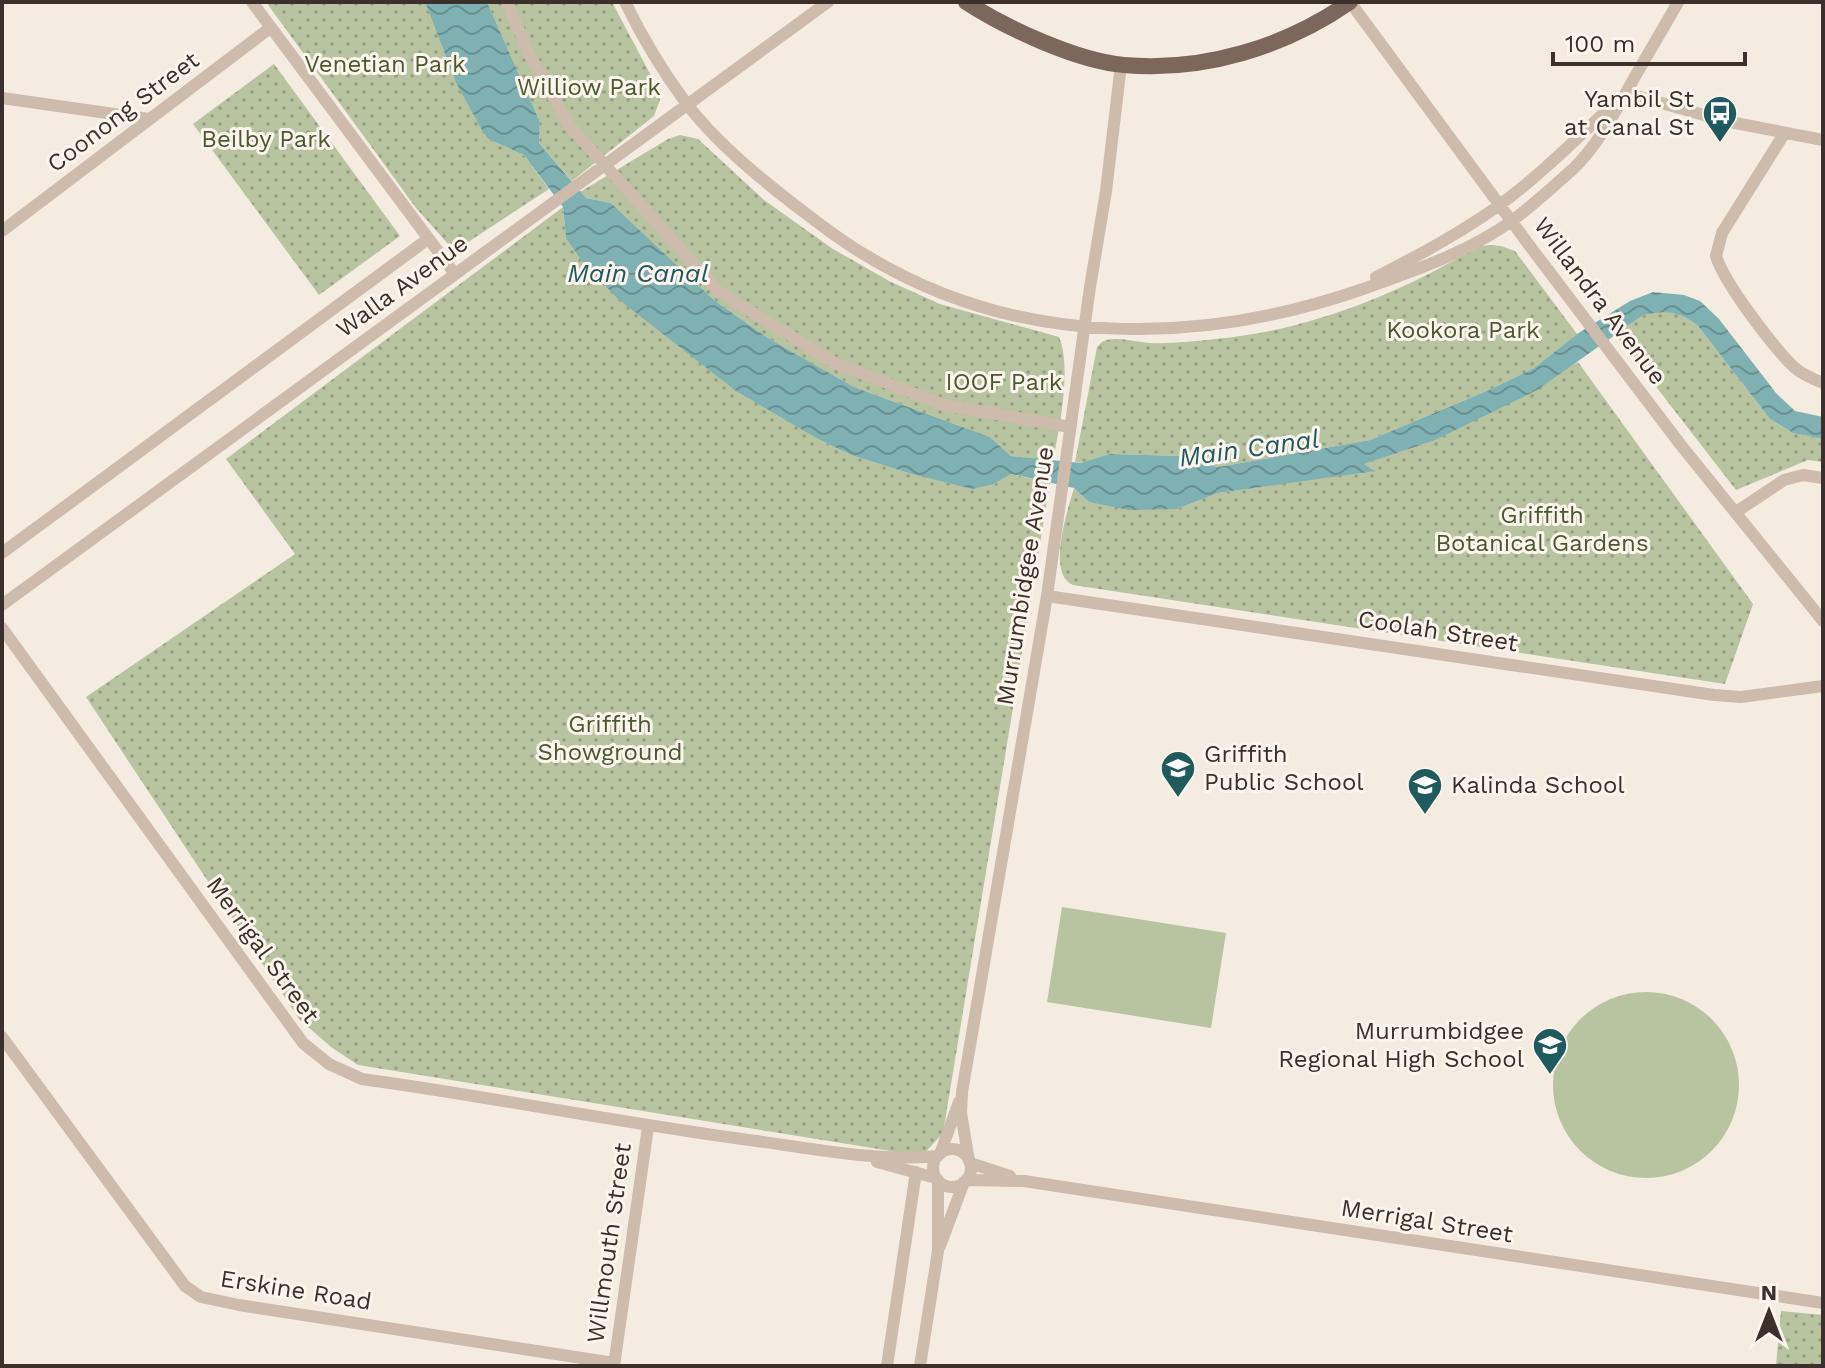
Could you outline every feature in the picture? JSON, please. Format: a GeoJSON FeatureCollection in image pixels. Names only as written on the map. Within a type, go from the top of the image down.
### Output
{"type":"FeatureCollection","features":[{"type":"Feature","properties":{"kind":"main road"},"geometry":{"type":"LineString","coordinates":[[966,2],[1023,34],[1071,52],[1121,65],[1202,63],[1260,48],[1307,29],[1350,2]]}},
{"type":"Feature","properties":{"kind":"street"},"geometry":{"type":"LineString","coordinates":[[252,2],[455,274]]}},
{"type":"Feature","properties":{"kind":"street"},"geometry":{"type":"LineString","coordinates":[[507,2],[529,54],[569,125],[718,291],[835,363],[944,405],[1070,427]]}},
{"type":"Feature","properties":{"kind":"street"},"geometry":{"type":"LineString","coordinates":[[625,2],[643,37],[687,105],[760,177],[866,256],[956,299],[1008,313],[1085,327],[1137,330],[1263,318],[1331,300],[1405,274],[1471,244],[1512,221],[1575,167],[1607,127],[1678,2]]}},
{"type":"Feature","properties":{"kind":"street","name":"Walla Avenue"},"geometry":{"type":"LineString","coordinates":[[2,605],[828,2]]}},
{"type":"Feature","properties":{"kind":"street","name":"Willandra Avenue"},"geometry":{"type":"LineString","coordinates":[[1350,2],[1585,318],[1823,621]]}},
{"type":"Feature","properties":{"kind":"street","name":"Coonong Street"},"geometry":{"type":"LineString","coordinates":[[2,231],[270,28]]}},
{"type":"Feature","properties":{"kind":"street","name":"Murrumbidgee Avenue"},"geometry":{"type":"LineString","coordinates":[[970,1162],[961,1113],[962,1092],[1047,596],[1106,191],[1121,65]]}},
{"type":"Feature","properties":{"kind":"street"},"geometry":{"type":"LineString","coordinates":[[1331,300],[1457,233],[1500,204],[1626,93]]}},
{"type":"Feature","properties":{"kind":"street"},"geometry":{"type":"LineString","coordinates":[[1626,93],[1725,121],[1823,140]]}},
{"type":"Feature","properties":{"kind":"street"},"geometry":{"type":"LineString","coordinates":[[2,98],[149,119]]}},
{"type":"Feature","properties":{"kind":"street"},"geometry":{"type":"LineString","coordinates":[[1784,134],[1722,233],[1716,256],[1728,282],[1796,369],[1823,383]]}},
{"type":"Feature","properties":{"kind":"street","name":"Walla Avenue"},"geometry":{"type":"LineString","coordinates":[[2,553],[428,239]]}},
{"type":"Feature","properties":{"kind":"street"},"geometry":{"type":"LineString","coordinates":[[1736,512],[1784,480],[1803,475],[1823,478]]}},
{"type":"Feature","properties":{"kind":"street","name":"Coolah Street"},"geometry":{"type":"LineString","coordinates":[[1047,596],[1714,695],[1741,697],[1823,686]]}},
{"type":"Feature","properties":{"kind":"street","name":"Merrigal Street"},"geometry":{"type":"LineString","coordinates":[[2,628],[303,1043],[329,1064],[362,1079],[648,1127],[843,1153],[911,1159],[939,1155]]}},
{"type":"Feature","properties":{"kind":"street","name":"Erskine Road"},"geometry":{"type":"LineString","coordinates":[[2,1037],[185,1286],[201,1297],[614,1364]]}},
{"type":"Feature","properties":{"kind":"street","name":"Murrumbidgee Avenue"},"geometry":{"type":"LineString","coordinates":[[939,1155],[962,1092]]}},
{"type":"Feature","properties":{"kind":"street","name":"Willmouth Street"},"geometry":{"type":"LineString","coordinates":[[614,1364],[648,1127]]}},
{"type":"Feature","properties":{"kind":"street"},"geometry":{"type":"LineString","coordinates":[[920,1366],[938,1251],[937,1179],[933,1169],[939,1155],[956,1150],[970,1162],[970,1172],[938,1251]]}},
{"type":"Feature","properties":{"kind":"street","name":"Merrigal Street"},"geometry":{"type":"LineString","coordinates":[[843,1153],[937,1179]]}},
{"type":"Feature","properties":{"kind":"street","name":"Merrigal Street"},"geometry":{"type":"LineString","coordinates":[[970,1162],[1024,1181]]}},
{"type":"Feature","properties":{"kind":"street"},"geometry":{"type":"LineString","coordinates":[[887,1366],[916,1172]]}},
{"type":"Feature","properties":{"kind":"street"},"geometry":{"type":"LineString","coordinates":[[937,1179],[948,1186],[965,1181]]}},
{"type":"Feature","properties":{"kind":"street","name":"Merrigal Street"},"geometry":{"type":"LineString","coordinates":[[965,1181],[1024,1181],[1823,1303]]}},
{"type":"Feature","properties":{"kind":"green space","name":"Venetian Park"},"geometry":{"type":"Polygon","coordinates":[[[266,2],[425,2],[456,83],[488,139],[524,155],[549,189],[462,246],[449,245],[416,208],[266,2]]]}},
{"type":"Feature","properties":{"kind":"green space","name":"Williow Park"},"geometry":{"type":"Polygon","coordinates":[[[487,2],[612,2],[657,87],[660,100],[654,116],[572,181],[539,143],[540,122],[487,2]]]}},
{"type":"Feature","properties":{"kind":"green space","name":"Beilby Park"},"geometry":{"type":"Polygon","coordinates":[[[274,64],[400,236],[319,295],[193,124],[274,64]]]}},
{"type":"Feature","properties":{"kind":"green space","name":"IOOF Park"},"geometry":{"type":"Polygon","coordinates":[[[680,135],[698,139],[764,200],[833,249],[891,282],[940,304],[1059,337],[1063,350],[1064,381],[1053,461],[1011,456],[990,437],[854,387],[768,338],[714,300],[611,203],[586,198],[580,192],[668,139],[680,135]]]}},
{"type":"Feature","properties":{"kind":"green space","name":"Griffith Showground"},"geometry":{"type":"Polygon","coordinates":[[[563,207],[566,238],[820,440],[851,455],[905,472],[994,484],[1011,474],[1050,483],[943,1133],[922,1156],[358,1065],[331,1047],[299,1019],[86,697],[295,554],[226,459],[563,207]]]}},
{"type":"Feature","properties":{"kind":"green space","name":"Kookora Park"},"geometry":{"type":"Polygon","coordinates":[[[1490,245],[1515,251],[1577,334],[1534,368],[1370,440],[1218,467],[1182,456],[1110,454],[1085,463],[1075,462],[1097,347],[1104,341],[1182,342],[1285,328],[1386,294],[1479,246],[1490,245]]]}},
{"type":"Feature","properties":{"kind":"green space"},"geometry":{"type":"Polygon","coordinates":[[[1656,311],[1679,315],[1698,326],[1770,419],[1793,433],[1823,439],[1823,462],[1808,460],[1736,490],[1616,335],[1642,316],[1656,311]]]}},
{"type":"Feature","properties":{"kind":"green space","name":"Griffith Botanical Gardens"},"geometry":{"type":"Polygon","coordinates":[[[1578,362],[1753,604],[1725,684],[1073,585],[1065,579],[1061,568],[1061,540],[1074,488],[1089,502],[1177,509],[1218,493],[1374,470],[1363,464],[1433,441],[1578,362]]]}},
{"type":"Feature","properties":{"kind":"green space"},"geometry":{"type":"Polygon","coordinates":[[[1062,907],[1226,933],[1211,1028],[1047,1002],[1062,907]]]}},
{"type":"Feature","properties":{"kind":"green space"},"geometry":{"type":"Polygon","coordinates":[[[1646,992],[1664,993],[1682,999],[1712,1019],[1732,1049],[1738,1067],[1738,1103],[1732,1121],[1712,1151],[1682,1171],[1664,1177],[1646,1178],[1628,1177],[1610,1171],[1580,1151],[1560,1121],[1554,1103],[1553,1085],[1554,1067],[1560,1049],[1580,1019],[1610,999],[1628,993],[1646,992]]]}},
{"type":"Feature","properties":{"kind":"green space"},"geometry":{"type":"Polygon","coordinates":[[[1781,1311],[1823,1315],[1823,1366],[1776,1366],[1781,1311]]]}},
{"type":"Feature","properties":{"kind":"water","name":"Main Canal"},"geometry":{"type":"Polygon","coordinates":[[[425,2],[487,2],[540,122],[539,143],[586,198],[611,203],[714,300],[768,338],[854,387],[990,437],[1011,456],[1081,463],[1110,454],[1182,456],[1218,467],[1370,440],[1534,368],[1577,334],[1630,301],[1653,292],[1684,295],[1700,301],[1719,319],[1776,393],[1795,411],[1823,417],[1823,439],[1793,433],[1770,419],[1698,326],[1679,315],[1658,313],[1642,316],[1537,390],[1433,441],[1364,464],[1375,471],[1218,493],[1177,509],[1129,510],[1089,502],[1074,488],[1011,474],[994,484],[972,489],[905,472],[851,455],[736,391],[617,298],[582,261],[566,238],[563,207],[524,155],[488,139],[482,130],[456,83],[425,2]]]}},
{"type":"Feature","properties":{"kind":"place","name":"Yambil St at Canal St"},"geometry":{"type":"Point","coordinates":[1720,144]}},
{"type":"Feature","properties":{"kind":"place","name":"Griffith Public School"},"geometry":{"type":"Point","coordinates":[1178,799]}},
{"type":"Feature","properties":{"kind":"place","name":"Kalinda School"},"geometry":{"type":"Point","coordinates":[1425,816]}},
{"type":"Feature","properties":{"kind":"place","name":"Murrumbidgee Regional High School"},"geometry":{"type":"Point","coordinates":[1550,1076]}}]}
